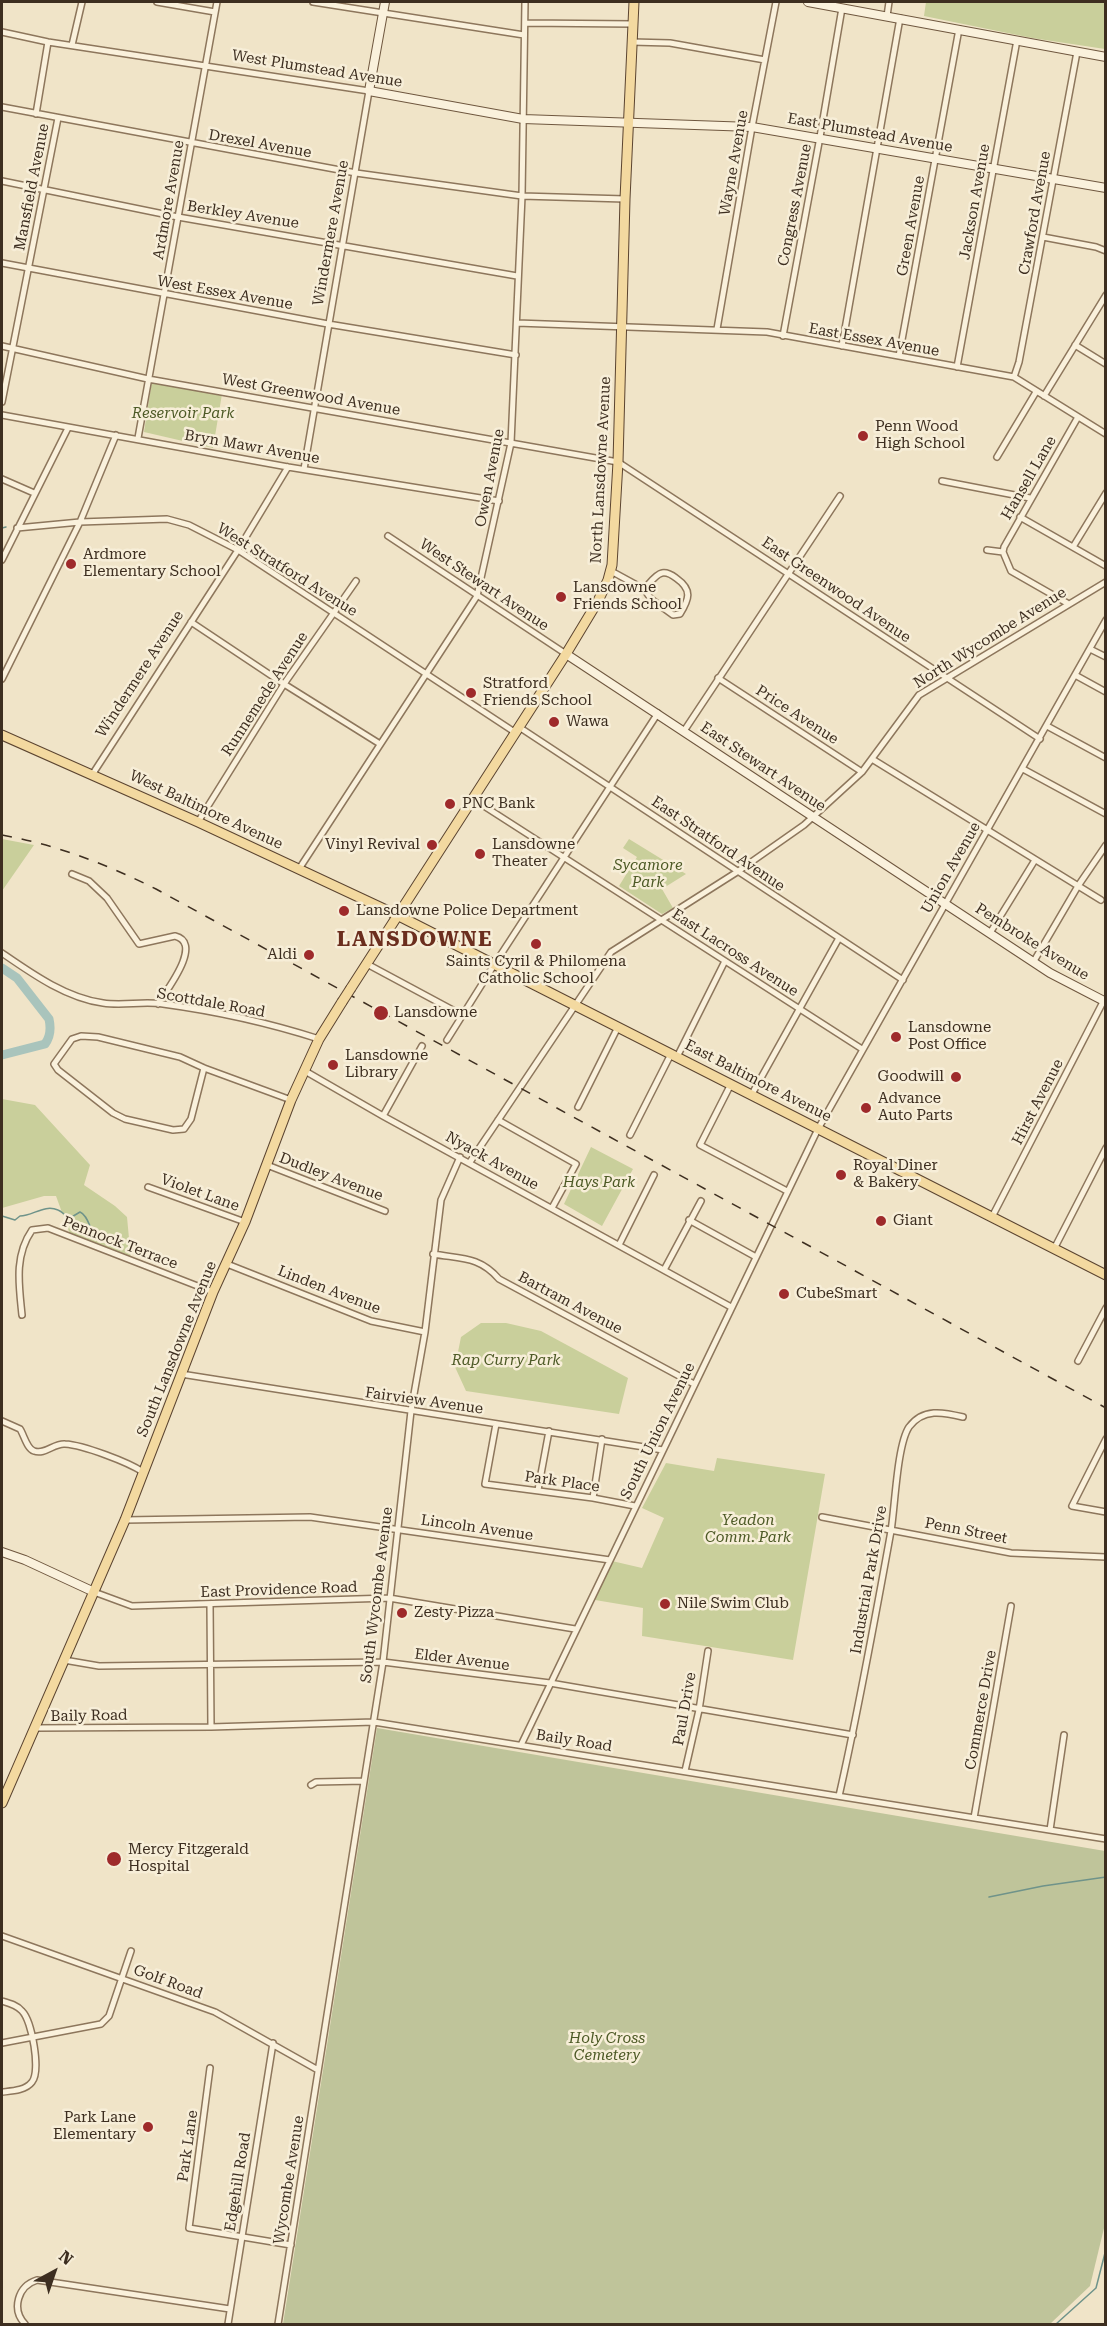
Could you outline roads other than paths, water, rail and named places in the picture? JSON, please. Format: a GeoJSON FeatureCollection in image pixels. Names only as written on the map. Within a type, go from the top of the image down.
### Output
{"type":"FeatureCollection","features":[{"type":"Feature","properties":{"kind":"main road","name":"North Lansdowne Avenue"},"geometry":{"type":"LineString","coordinates":[[397,915],[566,654],[598,601],[611,571],[618,462],[625,199],[634,2]]}},
{"type":"Feature","properties":{"kind":"main road","name":"West Baltimore Avenue"},"geometry":{"type":"LineString","coordinates":[[2,735],[198,822],[397,915]]}},
{"type":"Feature","properties":{"kind":"main road","name":"South Lansdowne Avenue"},"geometry":{"type":"LineString","coordinates":[[2,1802],[125,1520],[213,1292],[245,1222],[291,1100],[319,1040],[397,915]]}},
{"type":"Feature","properties":{"kind":"main road","name":"East Baltimore Avenue"},"geometry":{"type":"LineString","coordinates":[[397,915],[1106,1275]]}},
{"type":"Feature","properties":{"kind":"street"},"geometry":{"type":"LineString","coordinates":[[72,45],[82,2]]}},
{"type":"Feature","properties":{"kind":"street"},"geometry":{"type":"LineString","coordinates":[[157,2],[214,12]]}},
{"type":"Feature","properties":{"kind":"street","name":"Ardmore Avenue"},"geometry":{"type":"LineString","coordinates":[[138,438],[216,2]]}},
{"type":"Feature","properties":{"kind":"street"},"geometry":{"type":"LineString","coordinates":[[313,2],[524,35]]}},
{"type":"Feature","properties":{"kind":"street","name":"Windermere Avenue"},"geometry":{"type":"LineString","coordinates":[[304,469],[385,2]]}},
{"type":"Feature","properties":{"kind":"street","name":"Owen Avenue"},"geometry":{"type":"LineString","coordinates":[[299,869],[477,596],[511,443],[522,196],[525,2]]}},
{"type":"Feature","properties":{"kind":"street","name":"Wayne Avenue"},"geometry":{"type":"LineString","coordinates":[[717,329],[776,2]]}},
{"type":"Feature","properties":{"kind":"street"},"geometry":{"type":"LineString","coordinates":[[808,2],[826,3],[842,8],[1106,57]]}},
{"type":"Feature","properties":{"kind":"street"},"geometry":{"type":"LineString","coordinates":[[887,16],[889,2]]}},
{"type":"Feature","properties":{"kind":"street","name":"Congress Avenue"},"geometry":{"type":"LineString","coordinates":[[783,336],[842,8]]}},
{"type":"Feature","properties":{"kind":"street"},"geometry":{"type":"LineString","coordinates":[[842,346],[900,18]]}},
{"type":"Feature","properties":{"kind":"street"},"geometry":{"type":"LineString","coordinates":[[525,23],[633,24]]}},
{"type":"Feature","properties":{"kind":"street","name":"Green Avenue"},"geometry":{"type":"LineString","coordinates":[[899,357],[959,28]]}},
{"type":"Feature","properties":{"kind":"street","name":"West Plumstead Avenue"},"geometry":{"type":"LineString","coordinates":[[2,32],[48,42],[369,91],[523,119],[629,124]]}},
{"type":"Feature","properties":{"kind":"street","name":"Jackson Avenue"},"geometry":{"type":"LineString","coordinates":[[957,367],[1017,40]]}},
{"type":"Feature","properties":{"kind":"street","name":"Mansfield Avenue"},"geometry":{"type":"LineString","coordinates":[[36,114],[48,42]]}},
{"type":"Feature","properties":{"kind":"street"},"geometry":{"type":"LineString","coordinates":[[632,42],[670,43],[765,60]]}},
{"type":"Feature","properties":{"kind":"street","name":"Crawford Avenue"},"geometry":{"type":"LineString","coordinates":[[1014,377],[1019,363],[1077,52]]}},
{"type":"Feature","properties":{"kind":"street","name":"Drexel Avenue"},"geometry":{"type":"LineString","coordinates":[[2,107],[356,173],[522,196],[625,199]]}},
{"type":"Feature","properties":{"kind":"street","name":"Mansfield Avenue"},"geometry":{"type":"LineString","coordinates":[[2,402],[58,118]]}},
{"type":"Feature","properties":{"kind":"street","name":"East Plumstead Avenue"},"geometry":{"type":"LineString","coordinates":[[629,124],[752,127],[1106,188]]}},
{"type":"Feature","properties":{"kind":"street","name":"Berkley Avenue"},"geometry":{"type":"LineString","coordinates":[[2,181],[178,217],[517,276]]}},
{"type":"Feature","properties":{"kind":"street"},"geometry":{"type":"LineString","coordinates":[[1043,237],[1106,251]]}},
{"type":"Feature","properties":{"kind":"street","name":"West Essex Avenue"},"geometry":{"type":"LineString","coordinates":[[2,263],[164,295],[516,355]]}},
{"type":"Feature","properties":{"kind":"street"},"geometry":{"type":"LineString","coordinates":[[1044,396],[1106,295]]}},
{"type":"Feature","properties":{"kind":"street"},"geometry":{"type":"LineString","coordinates":[[517,323],[622,327]]}},
{"type":"Feature","properties":{"kind":"street","name":"East Essex Avenue"},"geometry":{"type":"LineString","coordinates":[[622,327],[767,332],[1014,377],[1106,434]]}},
{"type":"Feature","properties":{"kind":"street"},"geometry":{"type":"LineString","coordinates":[[1075,345],[1106,364]]}},
{"type":"Feature","properties":{"kind":"street","name":"West Greenwood Avenue"},"geometry":{"type":"LineString","coordinates":[[2,346],[148,379],[618,462]]}},
{"type":"Feature","properties":{"kind":"street"},"geometry":{"type":"LineString","coordinates":[[997,457],[1036,392]]}},
{"type":"Feature","properties":{"kind":"street","name":"Bryn Mawr Avenue"},"geometry":{"type":"LineString","coordinates":[[2,415],[288,467],[499,501]]}},
{"type":"Feature","properties":{"kind":"street","name":"Hansell Lane"},"geometry":{"type":"LineString","coordinates":[[1003,552],[1030,498],[1078,417]]}},
{"type":"Feature","properties":{"kind":"street"},"geometry":{"type":"LineString","coordinates":[[2,560],[68,428]]}},
{"type":"Feature","properties":{"kind":"street"},"geometry":{"type":"LineString","coordinates":[[2,679],[80,522],[116,435]]}},
{"type":"Feature","properties":{"kind":"street","name":"East Greenwood Avenue"},"geometry":{"type":"LineString","coordinates":[[618,462],[1040,739]]}},
{"type":"Feature","properties":{"kind":"street","name":"Windermere Avenue"},"geometry":{"type":"LineString","coordinates":[[92,775],[238,550],[288,467]]}},
{"type":"Feature","properties":{"kind":"street"},"geometry":{"type":"LineString","coordinates":[[2,479],[34,493]]}},
{"type":"Feature","properties":{"kind":"street"},"geometry":{"type":"LineString","coordinates":[[942,481],[1030,498]]}},
{"type":"Feature","properties":{"kind":"street"},"geometry":{"type":"LineString","coordinates":[[1073,547],[1106,493]]}},
{"type":"Feature","properties":{"kind":"street"},"geometry":{"type":"LineString","coordinates":[[684,731],[840,496]]}},
{"type":"Feature","properties":{"kind":"street","name":"West Stratford Avenue"},"geometry":{"type":"LineString","coordinates":[[17,528],[80,522],[168,519],[189,525],[238,550],[517,730]]}},
{"type":"Feature","properties":{"kind":"street"},"geometry":{"type":"LineString","coordinates":[[1019,519],[1106,566]]}},
{"type":"Feature","properties":{"kind":"street","name":"West Stewart Avenue"},"geometry":{"type":"LineString","coordinates":[[388,536],[566,654]]}},
{"type":"Feature","properties":{"kind":"street"},"geometry":{"type":"LineString","coordinates":[[987,550],[1003,552],[1011,571],[1067,603]]}},
{"type":"Feature","properties":{"kind":"street"},"geometry":{"type":"LineString","coordinates":[[611,571],[644,589],[651,599],[673,615],[680,615],[688,602],[687,589],[683,583],[670,574],[663,572],[644,589]]}},
{"type":"Feature","properties":{"kind":"street","name":"Runnemede Avenue"},"geometry":{"type":"LineString","coordinates":[[198,822],[284,684],[356,581]]}},
{"type":"Feature","properties":{"kind":"street","name":"North Wycombe Avenue"},"geometry":{"type":"LineString","coordinates":[[575,1005],[611,952],[737,872],[795,832],[862,772],[919,694],[1067,603],[1106,582]]}},
{"type":"Feature","properties":{"kind":"street","name":"Union Avenue"},"geometry":{"type":"LineString","coordinates":[[818,1129],[1106,620]]}},
{"type":"Feature","properties":{"kind":"street"},"geometry":{"type":"LineString","coordinates":[[191,622],[380,744]]}},
{"type":"Feature","properties":{"kind":"street"},"geometry":{"type":"LineString","coordinates":[[1090,649],[1106,657]]}},
{"type":"Feature","properties":{"kind":"street","name":"East Stewart Avenue"},"geometry":{"type":"LineString","coordinates":[[566,654],[945,903]]}},
{"type":"Feature","properties":{"kind":"street"},"geometry":{"type":"LineString","coordinates":[[1075,675],[1106,692]]}},
{"type":"Feature","properties":{"kind":"street","name":"Price Avenue"},"geometry":{"type":"LineString","coordinates":[[718,678],[862,772]]}},
{"type":"Feature","properties":{"kind":"street"},"geometry":{"type":"LineString","coordinates":[[447,1041],[658,713]]}},
{"type":"Feature","properties":{"kind":"street"},"geometry":{"type":"LineString","coordinates":[[1047,726],[1106,758]]}},
{"type":"Feature","properties":{"kind":"street","name":"East Stratford Avenue"},"geometry":{"type":"LineString","coordinates":[[517,730],[609,786],[903,980]]}},
{"type":"Feature","properties":{"kind":"street"},"geometry":{"type":"LineString","coordinates":[[872,759],[1101,900]]}},
{"type":"Feature","properties":{"kind":"street"},"geometry":{"type":"LineString","coordinates":[[1023,769],[1106,814]]}},
{"type":"Feature","properties":{"kind":"street","name":"East Lacross Avenue"},"geometry":{"type":"LineString","coordinates":[[472,799],[862,1049]]}},
{"type":"Feature","properties":{"kind":"street"},"geometry":{"type":"LineString","coordinates":[[1034,961],[1078,886],[1106,845]]}},
{"type":"Feature","properties":{"kind":"street"},"geometry":{"type":"LineString","coordinates":[[990,933],[1035,860]]}},
{"type":"Feature","properties":{"kind":"street"},"geometry":{"type":"LineString","coordinates":[[72,874],[89,881],[107,898],[139,944],[174,936],[183,940],[185,945],[183,963],[158,1004]]}},
{"type":"Feature","properties":{"kind":"street","name":"Pembroke Avenue"},"geometry":{"type":"LineString","coordinates":[[945,903],[1053,975],[1105,1000]]}},
{"type":"Feature","properties":{"kind":"street"},"geometry":{"type":"LineString","coordinates":[[752,1094],[838,938]]}},
{"type":"Feature","properties":{"kind":"street","name":"Scottdale Road"},"geometry":{"type":"LineString","coordinates":[[2,953],[36,976],[77,995],[103,1003],[158,1004],[294,1031],[319,1040]]}},
{"type":"Feature","properties":{"kind":"street"},"geometry":{"type":"LineString","coordinates":[[630,1135],[725,961]]}},
{"type":"Feature","properties":{"kind":"street"},"geometry":{"type":"LineString","coordinates":[[367,964],[462,1015]]}},
{"type":"Feature","properties":{"kind":"street","name":"Hirst Avenue"},"geometry":{"type":"LineString","coordinates":[[992,1217],[1105,1000]]}},
{"type":"Feature","properties":{"kind":"street"},"geometry":{"type":"LineString","coordinates":[[470,1162],[575,1005]]}},
{"type":"Feature","properties":{"kind":"street"},"geometry":{"type":"LineString","coordinates":[[578,1107],[618,1027]]}},
{"type":"Feature","properties":{"kind":"street"},"geometry":{"type":"LineString","coordinates":[[204,1068],[191,1119],[184,1129],[173,1130],[124,1119],[113,1113],[58,1070],[54,1064],[72,1039],[81,1036],[98,1037],[170,1054],[291,1100]]}},
{"type":"Feature","properties":{"kind":"street"},"geometry":{"type":"LineString","coordinates":[[383,1116],[422,1046]]}},
{"type":"Feature","properties":{"kind":"street","name":"Nyack Avenue"},"geometry":{"type":"LineString","coordinates":[[305,1071],[383,1116],[732,1306]]}},
{"type":"Feature","properties":{"kind":"street"},"geometry":{"type":"LineString","coordinates":[[731,1084],[700,1145],[787,1191]]}},
{"type":"Feature","properties":{"kind":"street"},"geometry":{"type":"LineString","coordinates":[[498,1120],[576,1164],[552,1208]]}},
{"type":"Feature","properties":{"kind":"street","name":"South Union Avenue"},"geometry":{"type":"LineString","coordinates":[[520,1745],[818,1129]]}},
{"type":"Feature","properties":{"kind":"street"},"geometry":{"type":"LineString","coordinates":[[1054,1249],[1106,1148]]}},
{"type":"Feature","properties":{"kind":"street","name":"South Wycombe Avenue"},"geometry":{"type":"LineString","coordinates":[[323,2039],[383,1662],[411,1411],[425,1332],[442,1194],[460,1157]]}},
{"type":"Feature","properties":{"kind":"street","name":"Dudley Avenue"},"geometry":{"type":"LineString","coordinates":[[267,1165],[385,1211]]}},
{"type":"Feature","properties":{"kind":"street"},"geometry":{"type":"LineString","coordinates":[[618,1245],[654,1175]]}},
{"type":"Feature","properties":{"kind":"street","name":"Violet Lane"},"geometry":{"type":"LineString","coordinates":[[148,1187],[245,1222]]}},
{"type":"Feature","properties":{"kind":"street"},"geometry":{"type":"LineString","coordinates":[[664,1270],[700,1201]]}},
{"type":"Feature","properties":{"kind":"street"},"geometry":{"type":"LineString","coordinates":[[689,1220],[756,1257]]}},
{"type":"Feature","properties":{"kind":"street","name":"Pennock Terrace"},"geometry":{"type":"LineString","coordinates":[[22,1315],[19,1262],[26,1239],[32,1230],[48,1227],[213,1292]]}},
{"type":"Feature","properties":{"kind":"street","name":"Bartram Avenue"},"geometry":{"type":"LineString","coordinates":[[433,1254],[481,1263],[492,1270],[499,1279],[694,1384]]}},
{"type":"Feature","properties":{"kind":"street","name":"Linden Avenue"},"geometry":{"type":"LineString","coordinates":[[227,1264],[371,1321],[425,1332]]}},
{"type":"Feature","properties":{"kind":"street"},"geometry":{"type":"LineString","coordinates":[[1078,1361],[1106,1308]]}},
{"type":"Feature","properties":{"kind":"street","name":"Fairview Avenue"},"geometry":{"type":"LineString","coordinates":[[181,1374],[663,1450]]}},
{"type":"Feature","properties":{"kind":"street","name":"Industrial Park Drive"},"geometry":{"type":"LineString","coordinates":[[839,1796],[853,1735],[891,1529],[903,1438],[909,1427],[925,1414],[947,1412],[963,1417]]}},
{"type":"Feature","properties":{"kind":"street"},"geometry":{"type":"LineString","coordinates":[[2,1420],[20,1429],[30,1450],[43,1452],[64,1444],[122,1461],[143,1472]]}},
{"type":"Feature","properties":{"kind":"street","name":"Park Place"},"geometry":{"type":"LineString","coordinates":[[496,1424],[485,1484],[635,1506]]}},
{"type":"Feature","properties":{"kind":"street"},"geometry":{"type":"LineString","coordinates":[[538,1490],[549,1431]]}},
{"type":"Feature","properties":{"kind":"street"},"geometry":{"type":"LineString","coordinates":[[592,1498],[602,1439]]}},
{"type":"Feature","properties":{"kind":"street"},"geometry":{"type":"LineString","coordinates":[[1106,1439],[1072,1506],[1106,1512]]}},
{"type":"Feature","properties":{"kind":"street","name":"Lincoln Avenue"},"geometry":{"type":"LineString","coordinates":[[125,1520],[310,1517],[610,1560]]}},
{"type":"Feature","properties":{"kind":"street","name":"Penn Street"},"geometry":{"type":"LineString","coordinates":[[822,1517],[1011,1553],[1106,1557]]}},
{"type":"Feature","properties":{"kind":"street"},"geometry":{"type":"LineString","coordinates":[[2,1552],[93,1591]]}},
{"type":"Feature","properties":{"kind":"street","name":"East Providence Road"},"geometry":{"type":"LineString","coordinates":[[93,1591],[132,1606],[389,1598],[575,1629]]}},
{"type":"Feature","properties":{"kind":"street"},"geometry":{"type":"LineString","coordinates":[[210,1604],[211,1727]]}},
{"type":"Feature","properties":{"kind":"street","name":"Commerce Drive"},"geometry":{"type":"LineString","coordinates":[[974,1818],[1011,1606]]}},
{"type":"Feature","properties":{"kind":"street","name":"Paul Drive"},"geometry":{"type":"LineString","coordinates":[[686,1772],[708,1651]]}},
{"type":"Feature","properties":{"kind":"street","name":"Elder Avenue"},"geometry":{"type":"LineString","coordinates":[[64,1660],[99,1666],[383,1662],[550,1683],[853,1735]]}},
{"type":"Feature","properties":{"kind":"street","name":"Baily Road"},"geometry":{"type":"LineString","coordinates":[[35,1728],[211,1727],[374,1722],[1106,1839]]}},
{"type":"Feature","properties":{"kind":"street"},"geometry":{"type":"LineString","coordinates":[[1050,1830],[1064,1734]]}},
{"type":"Feature","properties":{"kind":"street"},"geometry":{"type":"LineString","coordinates":[[311,1785],[316,1782],[364,1781]]}},
{"type":"Feature","properties":{"kind":"street","name":"Golf Road"},"geometry":{"type":"LineString","coordinates":[[2,1936],[215,2012],[318,2070]]}},
{"type":"Feature","properties":{"kind":"street"},"geometry":{"type":"LineString","coordinates":[[2,2043],[101,2024],[109,2016],[131,1951]]}},
{"type":"Feature","properties":{"kind":"street"},"geometry":{"type":"LineString","coordinates":[[2,2001],[22,2010],[27,2018],[37,2068],[33,2081],[22,2089],[2,2092]]}},
{"type":"Feature","properties":{"kind":"street","name":"Wycombe Avenue"},"geometry":{"type":"LineString","coordinates":[[278,2325],[323,2039]]}},
{"type":"Feature","properties":{"kind":"street","name":"Edgehill Road"},"geometry":{"type":"LineString","coordinates":[[228,2325],[273,2043]]}},
{"type":"Feature","properties":{"kind":"street","name":"Park Lane"},"geometry":{"type":"LineString","coordinates":[[210,2068],[189,2228],[241,2237]]}},
{"type":"Feature","properties":{"kind":"street"},"geometry":{"type":"LineString","coordinates":[[241,2237],[291,2245]]}},
{"type":"Feature","properties":{"kind":"street"},"geometry":{"type":"LineString","coordinates":[[25,2325],[18,2311],[19,2296],[23,2287],[41,2280],[230,2309]]}},
{"type":"Feature","properties":{"kind":"waterway"},"geometry":{"type":"LineString","coordinates":[[2,528],[6,527]]}},
{"type":"Feature","properties":{"kind":"waterway"},"geometry":{"type":"LineString","coordinates":[[2,968],[17,978],[49,1019],[50,1029],[45,1044],[2,1055]]}},
{"type":"Feature","properties":{"kind":"waterway"},"geometry":{"type":"LineString","coordinates":[[2,1216],[15,1220],[20,1216],[48,1208],[60,1211],[70,1218],[80,1212],[94,1234],[104,1240]]}},
{"type":"Feature","properties":{"kind":"waterway"},"geometry":{"type":"LineString","coordinates":[[989,1897],[1106,1877]]}},
{"type":"Feature","properties":{"kind":"waterway"},"geometry":{"type":"LineString","coordinates":[[1056,2324],[1096,2288],[1106,2249]]}},
{"type":"Feature","properties":{"kind":"railway"},"geometry":{"type":"LineString","coordinates":[[2,835],[81,856],[156,889],[1106,1408]]}},
{"type":"Feature","properties":{"kind":"place","name":"Penn Wood High School"},"geometry":{"type":"Point","coordinates":[863,436]}},
{"type":"Feature","properties":{"kind":"place","name":"Ardmore Elementary School"},"geometry":{"type":"Point","coordinates":[71,564]}},
{"type":"Feature","properties":{"kind":"place","name":"Lansdowne Friends School"},"geometry":{"type":"Point","coordinates":[561,597]}},
{"type":"Feature","properties":{"kind":"place","name":"Stratford Friends School"},"geometry":{"type":"Point","coordinates":[471,693]}},
{"type":"Feature","properties":{"kind":"place","name":"Wawa"},"geometry":{"type":"Point","coordinates":[554,722]}},
{"type":"Feature","properties":{"kind":"place","name":"PNC Bank"},"geometry":{"type":"Point","coordinates":[450,804]}},
{"type":"Feature","properties":{"kind":"place","name":"Vinyl Revival"},"geometry":{"type":"Point","coordinates":[432,845]}},
{"type":"Feature","properties":{"kind":"place","name":"Lansdowne Theater"},"geometry":{"type":"Point","coordinates":[480,854]}},
{"type":"Feature","properties":{"kind":"place","name":"Lansdowne Police Department"},"geometry":{"type":"Point","coordinates":[344,911]}},
{"type":"Feature","properties":{"kind":"place","name":"Saints Cyril & Philomena Catholic School"},"geometry":{"type":"Point","coordinates":[536,944]}},
{"type":"Feature","properties":{"kind":"place","name":"Aldi"},"geometry":{"type":"Point","coordinates":[309,955]}},
{"type":"Feature","properties":{"kind":"place","name":"Lansdowne"},"geometry":{"type":"Point","coordinates":[381,1013]}},
{"type":"Feature","properties":{"kind":"place","name":"Lansdowne Post Office"},"geometry":{"type":"Point","coordinates":[896,1037]}},
{"type":"Feature","properties":{"kind":"place","name":"Lansdowne Library"},"geometry":{"type":"Point","coordinates":[333,1065]}},
{"type":"Feature","properties":{"kind":"place","name":"Goodwill"},"geometry":{"type":"Point","coordinates":[956,1077]}},
{"type":"Feature","properties":{"kind":"place","name":"Advance Auto Parts"},"geometry":{"type":"Point","coordinates":[866,1108]}},
{"type":"Feature","properties":{"kind":"place","name":"Royal Diner & Bakery"},"geometry":{"type":"Point","coordinates":[841,1175]}},
{"type":"Feature","properties":{"kind":"place","name":"Giant"},"geometry":{"type":"Point","coordinates":[881,1221]}},
{"type":"Feature","properties":{"kind":"place","name":"CubeSmart"},"geometry":{"type":"Point","coordinates":[784,1294]}},
{"type":"Feature","properties":{"kind":"place","name":"Nile Swim Club"},"geometry":{"type":"Point","coordinates":[665,1604]}},
{"type":"Feature","properties":{"kind":"place","name":"Zesty Pizza"},"geometry":{"type":"Point","coordinates":[402,1613]}},
{"type":"Feature","properties":{"kind":"place","name":"Mercy Fitzgerald Hospital"},"geometry":{"type":"Point","coordinates":[114,1859]}},
{"type":"Feature","properties":{"kind":"place","name":"Park Lane Elementary"},"geometry":{"type":"Point","coordinates":[148,2127]}},
{"type":"Feature","properties":{"kind":"district","name":"LANSDOWNE"},"geometry":{"type":"Point","coordinates":[415,940]}},
{"type":"Feature","properties":{"kind":"park label","name":"Reservoir Park"},"geometry":{"type":"Point","coordinates":[183,414]}},
{"type":"Feature","properties":{"kind":"park label","name":"Sycamore Park"},"geometry":{"type":"Point","coordinates":[648,874]}},
{"type":"Feature","properties":{"kind":"park label","name":"Hays Park"},"geometry":{"type":"Point","coordinates":[599,1183]}},
{"type":"Feature","properties":{"kind":"park label","name":"Rap Curry Park"},"geometry":{"type":"Point","coordinates":[506,1361]}},
{"type":"Feature","properties":{"kind":"park label","name":"Yeadon Comm. Park"},"geometry":{"type":"Point","coordinates":[748,1530]}},
{"type":"Feature","properties":{"kind":"park label","name":"Holy Cross Cemetery"},"geometry":{"type":"Point","coordinates":[607,2048]}}]}
